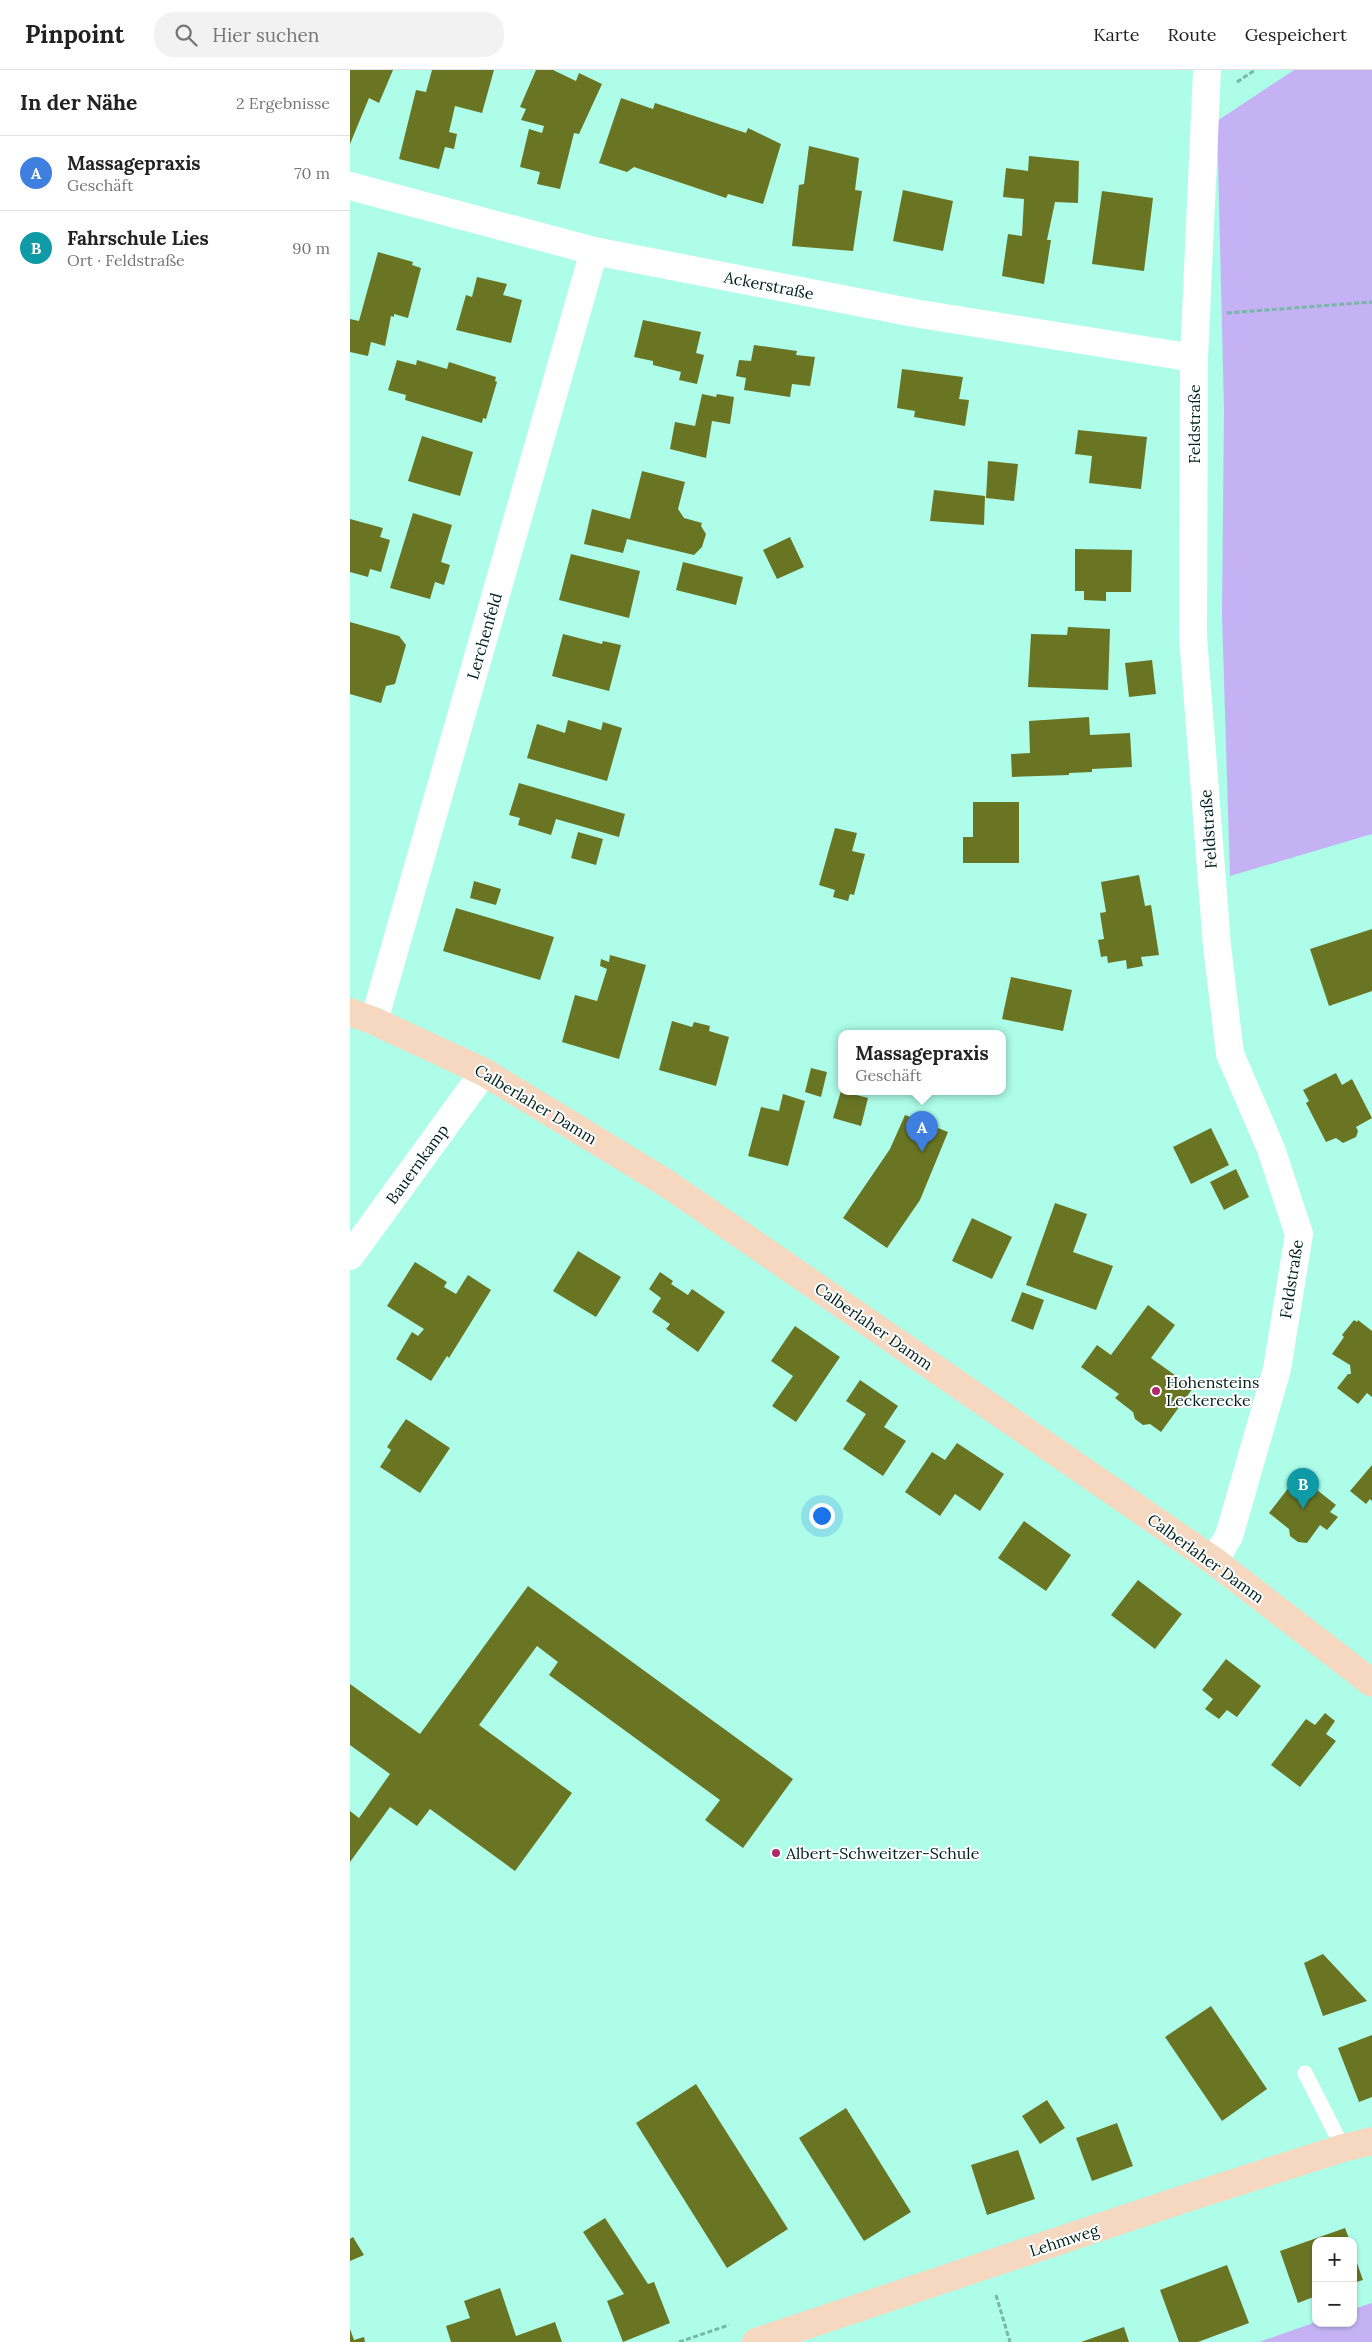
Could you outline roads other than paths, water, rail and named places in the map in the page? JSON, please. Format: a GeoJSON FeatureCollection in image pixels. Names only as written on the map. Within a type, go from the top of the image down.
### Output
{"type":"FeatureCollection","features":[{"type":"Feature","properties":{"kind":"street","name":"Feldstraße"},"geometry":{"type":"LineString","coordinates":[[1207,70],[1194,358],[1193,637],[1218,956],[1230,1054],[1272,1149],[1299,1234],[1277,1368],[1229,1536],[1214,1561]]}},
{"type":"Feature","properties":{"kind":"street","name":"Ackerstraße"},"geometry":{"type":"LineString","coordinates":[[350,186],[594,251],[914,313],[1194,358]]}},
{"type":"Feature","properties":{"kind":"street","name":"Lerchenfeld"},"geometry":{"type":"LineString","coordinates":[[362,1016],[594,251]]}},
{"type":"Feature","properties":{"kind":"street","name":"Calberlaher Damm"},"geometry":{"type":"LineString","coordinates":[[362,1016],[484,1072],[666,1183],[1214,1561],[1372,1683]]}},
{"type":"Feature","properties":{"kind":"street","name":"Bauernkamp"},"geometry":{"type":"LineString","coordinates":[[350,1256],[484,1072]]}},
{"type":"Feature","properties":{"kind":"street","name":"Lehmweg"},"geometry":{"type":"LineString","coordinates":[[756,2342],[1343,2148],[1372,2141]]}},
{"type":"Feature","properties":{"kind":"lane"},"geometry":{"type":"LineString","coordinates":[[1305,2073],[1343,2148]]}},
{"type":"Feature","properties":{"kind":"place","name":"Massagepraxis"},"geometry":{"type":"Point","coordinates":[922,1152]}},
{"type":"Feature","properties":{"kind":"place","name":"Hohensteins Leckerecke"},"geometry":{"type":"Point","coordinates":[1156,1391]}},
{"type":"Feature","properties":{"kind":"place","name":"Fahrschule Lies"},"geometry":{"type":"Point","coordinates":[1303,1509]}},
{"type":"Feature","properties":{"kind":"place","name":"Albert-Schweitzer-Schule"},"geometry":{"type":"Point","coordinates":[776,1853]}}]}
